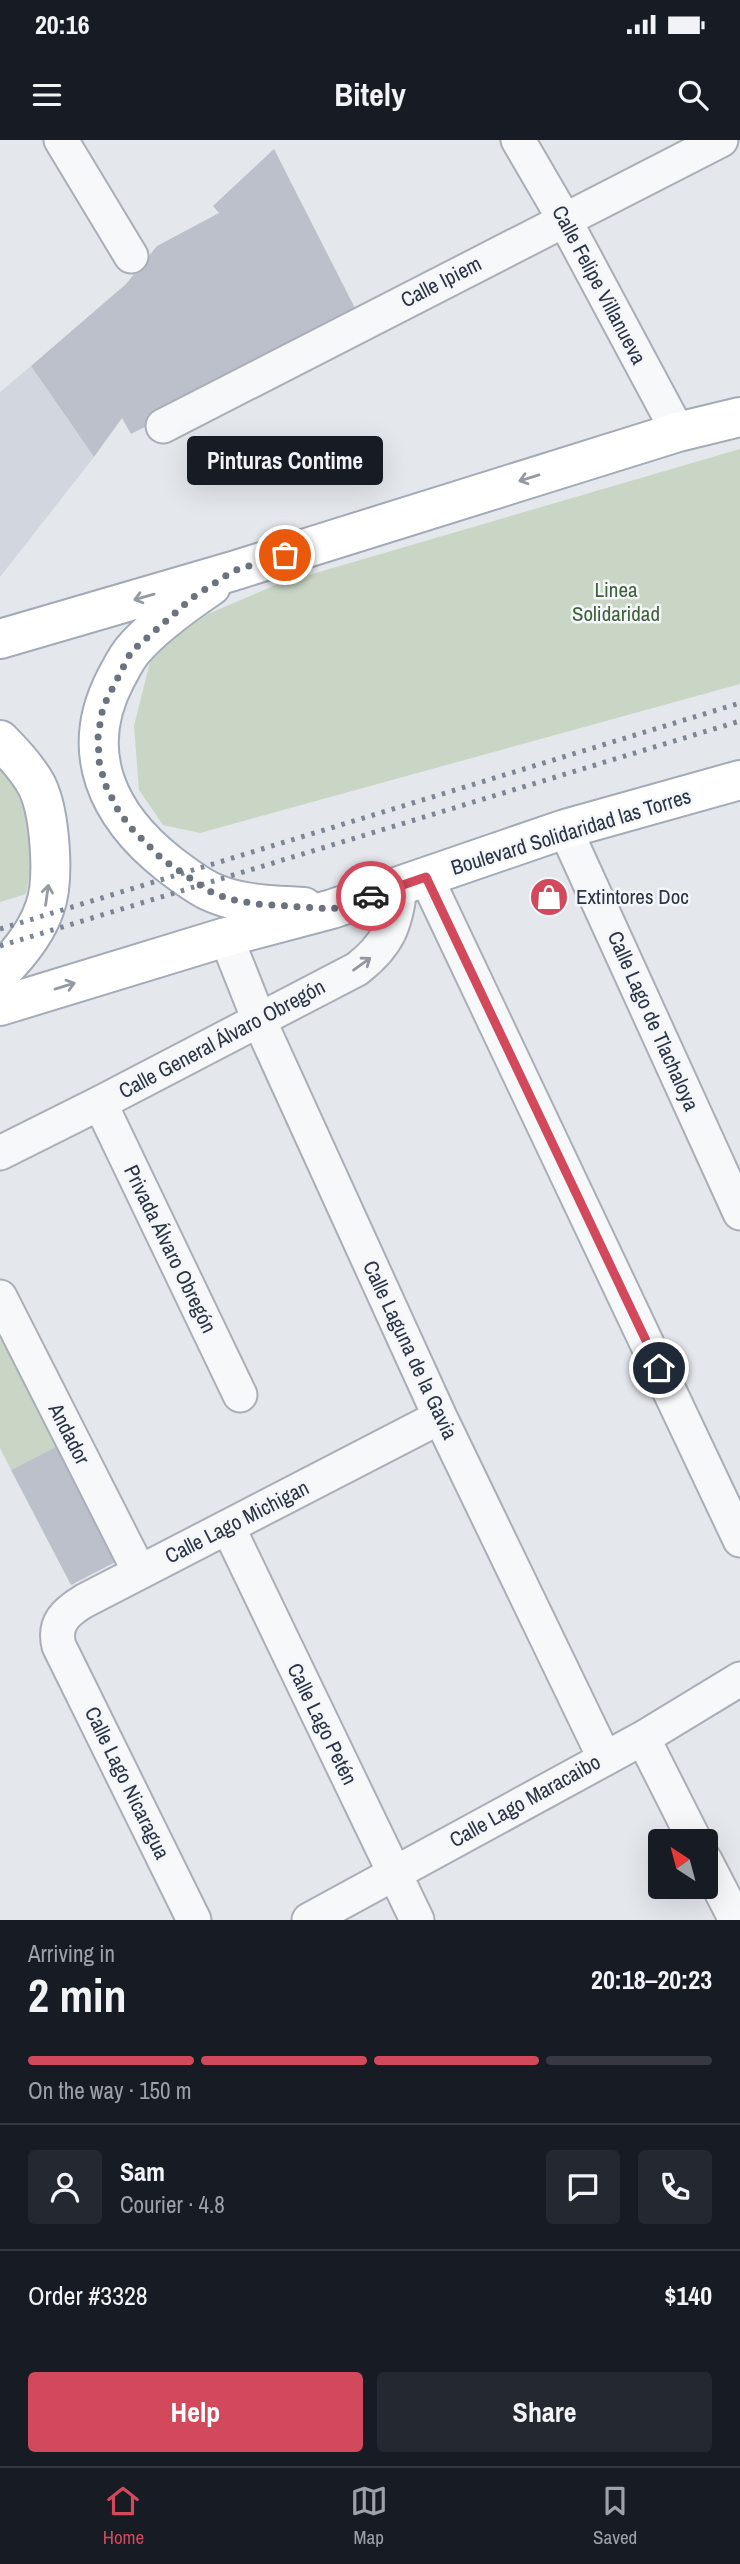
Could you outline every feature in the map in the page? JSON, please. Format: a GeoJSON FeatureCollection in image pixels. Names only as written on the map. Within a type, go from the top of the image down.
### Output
{"type":"FeatureCollection","features":[{"type":"Feature","properties":{"kind":"main road"},"geometry":{"type":"LineString","coordinates":[[0,639],[233,571],[678,432],[740,417]]}},
{"type":"Feature","properties":{"kind":"main road"},"geometry":{"type":"LineString","coordinates":[[233,571],[192,598],[131,652],[103,707],[98,735],[99,761],[105,784],[119,812],[149,847],[186,877],[209,891],[229,899],[256,904],[332,909]]}},
{"type":"Feature","properties":{"kind":"main road"},"geometry":{"type":"LineString","coordinates":[[0,740],[38,787],[50,846],[50,863],[46,906],[15,957],[0,973]]}},
{"type":"Feature","properties":{"kind":"main road","name":"Boulevard Solidaridad las Torres"},"geometry":{"type":"LineString","coordinates":[[0,1006],[226,937],[332,909],[565,829],[740,780]]}},
{"type":"Feature","properties":{"kind":"street"},"geometry":{"type":"LineString","coordinates":[[61,140],[131,256]]}},
{"type":"Feature","properties":{"kind":"street","name":"Calle Felipe Villanueva"},"geometry":{"type":"LineString","coordinates":[[518,140],[564,219],[678,432]]}},
{"type":"Feature","properties":{"kind":"street","name":"Calle Ipiem"},"geometry":{"type":"LineString","coordinates":[[163,426],[721,140]]}},
{"type":"Feature","properties":{"kind":"street","name":"Calle Lago de Tlachaloya"},"geometry":{"type":"LineString","coordinates":[[565,829],[740,1213]]}},
{"type":"Feature","properties":{"kind":"street"},"geometry":{"type":"LineString","coordinates":[[413,882],[740,1540]]}},
{"type":"Feature","properties":{"kind":"street","name":"Calle General Álvaro Obregón"},"geometry":{"type":"LineString","coordinates":[[0,1153],[100,1104],[357,969],[374,955],[393,925],[413,882]]}},
{"type":"Feature","properties":{"kind":"street","name":"Calle Laguna de la Gavia"},"geometry":{"type":"LineString","coordinates":[[226,937],[259,1020],[440,1418],[604,1757]]}},
{"type":"Feature","properties":{"kind":"street","name":"Privada Álvaro Obregón"},"geometry":{"type":"LineString","coordinates":[[100,1104],[240,1395]]}},
{"type":"Feature","properties":{"kind":"street","name":"Andador"},"geometry":{"type":"LineString","coordinates":[[0,1297],[139,1571]]}},
{"type":"Feature","properties":{"kind":"street","name":"Calle Lago Michigan"},"geometry":{"type":"LineString","coordinates":[[60,1646],[56,1634],[67,1611],[139,1571],[440,1418]]}},
{"type":"Feature","properties":{"kind":"street","name":"Calle Lago Petén"},"geometry":{"type":"LineString","coordinates":[[228,1527],[417,1920]]}},
{"type":"Feature","properties":{"kind":"street","name":"Calle Lago Nicaragua"},"geometry":{"type":"LineString","coordinates":[[60,1646],[194,1920]]}},
{"type":"Feature","properties":{"kind":"street","name":"Calle Lago Maracaibo"},"geometry":{"type":"LineString","coordinates":[[309,1920],[643,1738],[740,1679]]}},
{"type":"Feature","properties":{"kind":"street"},"geometry":{"type":"LineString","coordinates":[[643,1738],[689,1829]]}},
{"type":"Feature","properties":{"kind":"street"},"geometry":{"type":"LineString","coordinates":[[718,1885],[736,1920]]}},
{"type":"Feature","properties":{"kind":"shaded area"},"geometry":{"type":"Polygon","coordinates":[[[31,366],[94,457],[0,577],[0,392],[31,366]]]}},
{"type":"Feature","properties":{"kind":"green space","name":"Linea Solidaridad"},"geometry":{"type":"Polygon","coordinates":[[[740,449],[740,684],[200,833],[163,825],[139,790],[134,726],[152,654],[208,614],[278,584],[740,449]]]}},
{"type":"Feature","properties":{"kind":"green space"},"geometry":{"type":"Polygon","coordinates":[[[0,764],[21,794],[35,844],[26,894],[0,902],[0,764]]]}},
{"type":"Feature","properties":{"kind":"green space"},"geometry":{"type":"Polygon","coordinates":[[[14,1332],[69,1440],[11,1470],[0,1448],[0,1340],[14,1332]]]}},
{"type":"Feature","properties":{"kind":"building"},"geometry":{"type":"Polygon","coordinates":[[[274,149],[360,318],[131,434],[122,418],[94,457],[31,366],[126,284],[157,246],[219,213],[213,206],[274,149]]]}},
{"type":"Feature","properties":{"kind":"building"},"geometry":{"type":"Polygon","coordinates":[[[69,1440],[129,1555],[71,1585],[11,1470],[69,1440]]]}},
{"type":"Feature","properties":{"kind":"railway"},"geometry":{"type":"LineString","coordinates":[[0,929],[740,703]]}},
{"type":"Feature","properties":{"kind":"railway"},"geometry":{"type":"LineString","coordinates":[[0,946],[740,721]]}},
{"type":"Feature","properties":{"kind":"way so far"},"geometry":{"type":"LineString","coordinates":[[285,555],[233,571],[192,598],[131,652],[103,707],[98,735],[99,761],[105,784],[119,812],[133,830],[162,859],[209,891],[229,899],[256,904],[332,909],[371,896]]}},
{"type":"Feature","properties":{"kind":"place","name":"Pinturas Contime"},"geometry":{"type":"Point","coordinates":[285,555]}},
{"type":"Feature","properties":{"kind":"place","name":"Extintores Doc"},"geometry":{"type":"Point","coordinates":[549,897]}},
{"type":"Feature","properties":{"kind":"route"},"geometry":{"type":"LineString","coordinates":[[371,896],[426,877],[659,1368]]}}]}
